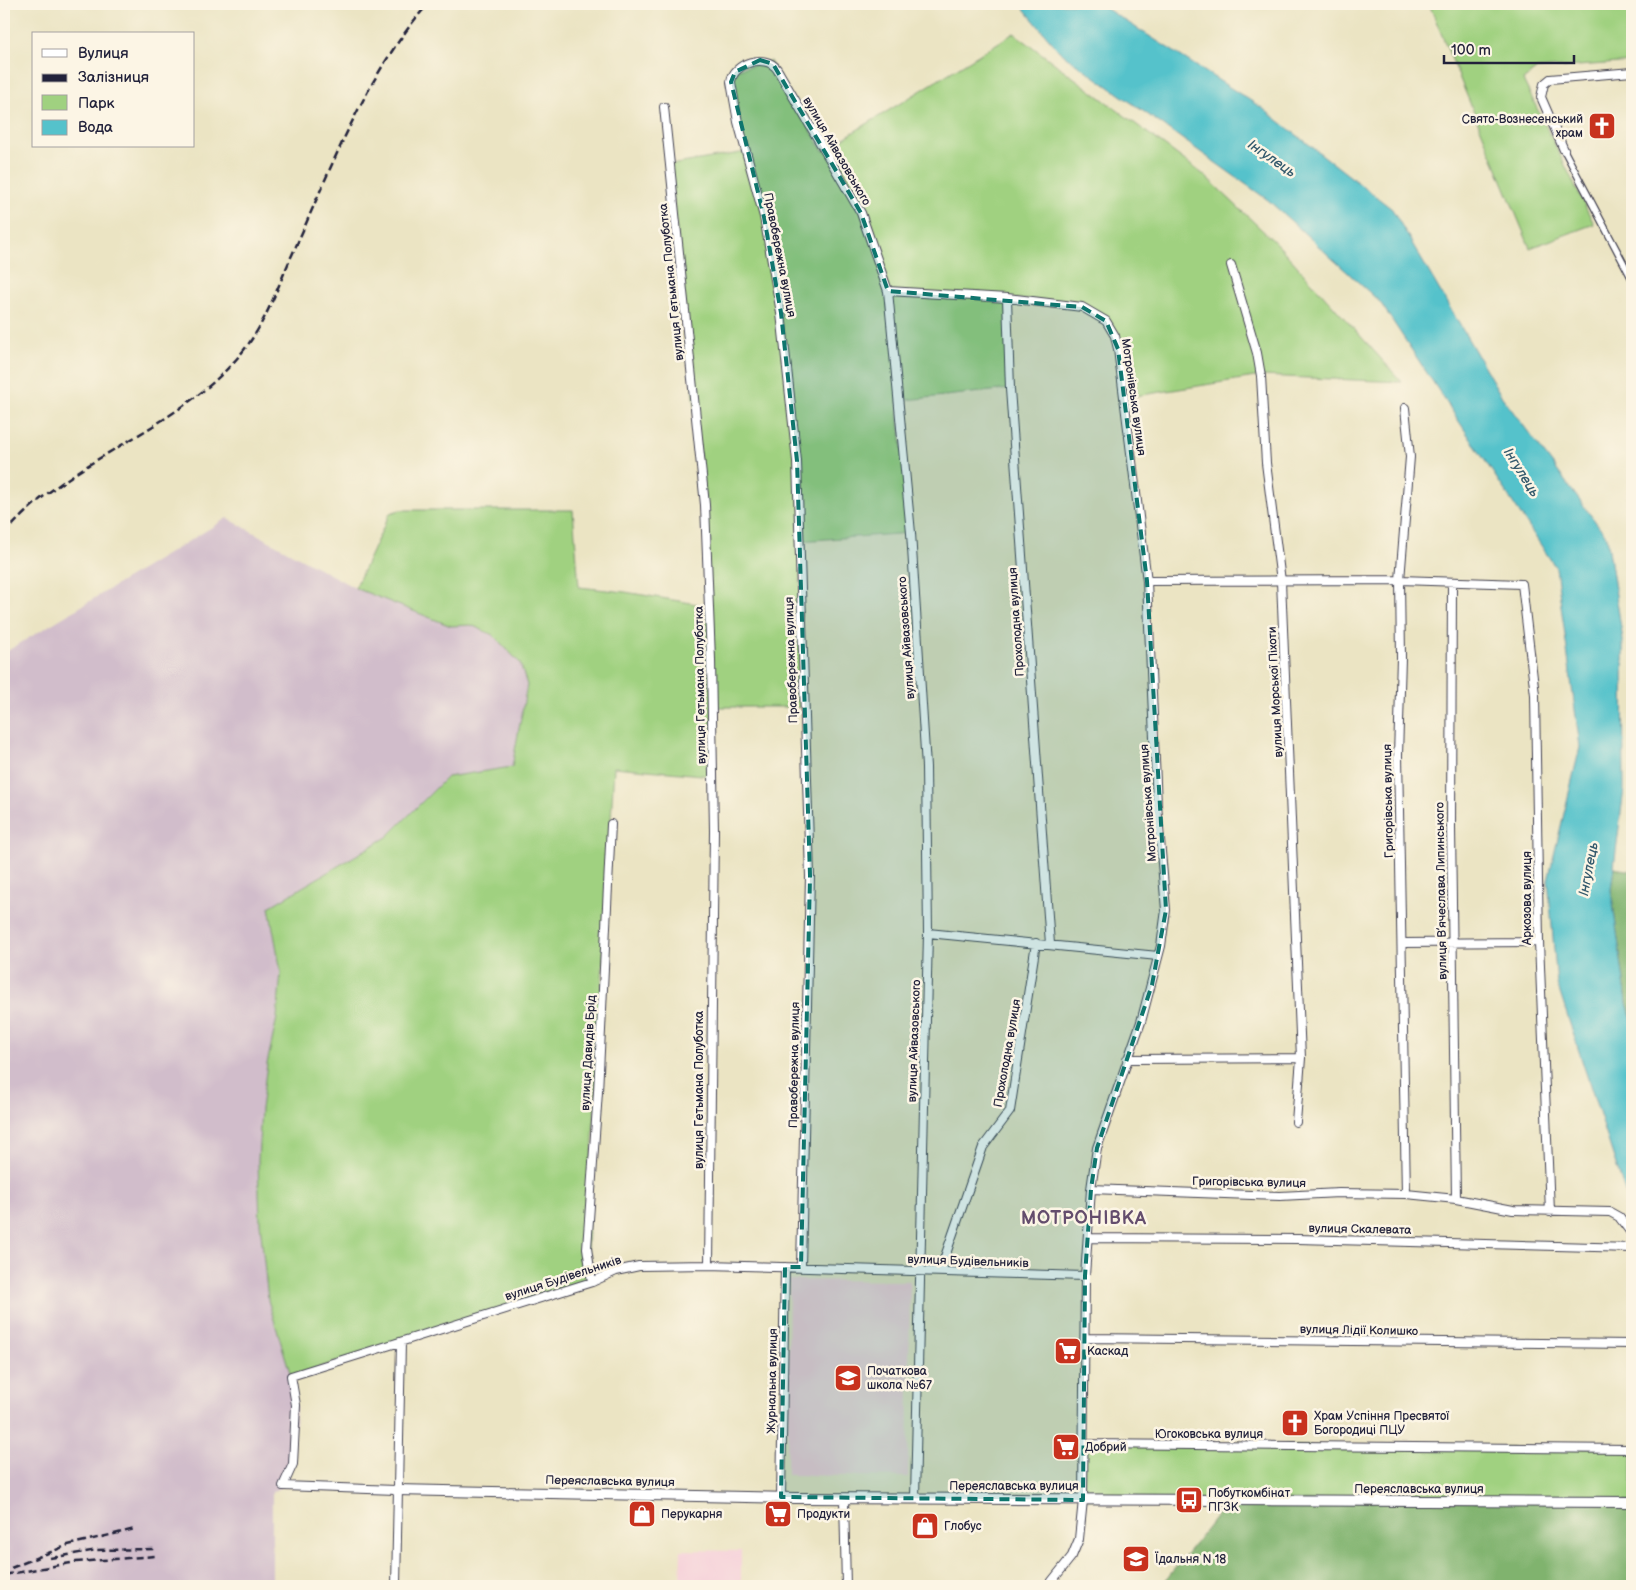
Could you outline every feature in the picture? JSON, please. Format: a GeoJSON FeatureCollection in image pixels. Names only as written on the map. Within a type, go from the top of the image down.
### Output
{"type":"FeatureCollection","features":[{"type":"Feature","properties":{"kind":"street","name":"вулиця Айвазовського"},"geometry":{"type":"LineString","coordinates":[[744,66],[756,61],[766,60],[770,61],[777,69],[861,213],[888,291],[890,334],[911,533],[926,767],[928,933],[919,1271],[916,1498]]}},
{"type":"Feature","properties":{"kind":"street","name":"Правобережна вулиця"},"geometry":{"type":"LineString","coordinates":[[744,66],[732,75],[731,82],[738,122],[764,217],[779,304],[797,461],[810,876],[801,1267]]}},
{"type":"Feature","properties":{"kind":"street"},"geometry":{"type":"LineString","coordinates":[[1632,72],[1550,79],[1544,84],[1541,98],[1564,150],[1632,279]]}},
{"type":"Feature","properties":{"kind":"street","name":"вулиця Гетьмана Полуботка"},"geometry":{"type":"LineString","coordinates":[[664,107],[705,505],[711,660],[714,831],[709,1265]]}},
{"type":"Feature","properties":{"kind":"street","name":"вулиця Морської Піхоти"},"geometry":{"type":"LineString","coordinates":[[1231,265],[1262,376],[1266,463],[1281,580],[1301,1058],[1296,1122]]}},
{"type":"Feature","properties":{"kind":"street","name":"Мотронівська вулиця"},"geometry":{"type":"LineString","coordinates":[[888,291],[1006,298],[1082,307],[1098,314],[1106,321],[1115,336],[1147,581],[1157,805],[1166,898],[1163,933],[1141,1022],[1097,1148],[1091,1188],[1085,1276],[1085,1444],[1083,1500],[1079,1539],[1072,1556],[1048,1586]]}},
{"type":"Feature","properties":{"kind":"street","name":"Прохолодна вулиця"},"geometry":{"type":"LineString","coordinates":[[1006,298],[1010,389],[1050,944]]}},
{"type":"Feature","properties":{"kind":"street","name":"Григорівська вулиця"},"geometry":{"type":"LineString","coordinates":[[1405,408],[1410,457],[1400,580],[1401,658],[1398,755],[1406,1194]]}},
{"type":"Feature","properties":{"kind":"street"},"geometry":{"type":"LineString","coordinates":[[1147,581],[1400,580],[1452,583]]}},
{"type":"Feature","properties":{"kind":"street","name":"Аркозова вулиця"},"geometry":{"type":"LineString","coordinates":[[1452,583],[1522,584],[1535,696],[1539,942],[1550,1212]]}},
{"type":"Feature","properties":{"kind":"street","name":"вулиця В’ячеслава Липинського"},"geometry":{"type":"LineString","coordinates":[[1452,583],[1451,828],[1456,1199]]}},
{"type":"Feature","properties":{"kind":"street","name":"вулиця Давидів Брід"},"geometry":{"type":"LineString","coordinates":[[592,1282],[587,1248],[598,1092],[611,824]]}},
{"type":"Feature","properties":{"kind":"street"},"geometry":{"type":"LineString","coordinates":[[928,933],[1158,956]]}},
{"type":"Feature","properties":{"kind":"street"},"geometry":{"type":"LineString","coordinates":[[1402,943],[1539,942]]}},
{"type":"Feature","properties":{"kind":"street","name":"Прохолодна вулиця"},"geometry":{"type":"LineString","coordinates":[[940,1271],[984,1147],[1010,1111],[1036,943]]}},
{"type":"Feature","properties":{"kind":"street"},"geometry":{"type":"LineString","coordinates":[[1127,1059],[1301,1058]]}},
{"type":"Feature","properties":{"kind":"street","name":"Григорівська вулиця"},"geometry":{"type":"LineString","coordinates":[[1091,1188],[1280,1196],[1339,1193],[1406,1194],[1456,1199],[1486,1206],[1550,1212],[1610,1212],[1618,1216],[1632,1234]]}},
{"type":"Feature","properties":{"kind":"street","name":"вулиця Скалевата"},"geometry":{"type":"LineString","coordinates":[[1088,1238],[1298,1239],[1632,1248]]}},
{"type":"Feature","properties":{"kind":"street","name":"вулиця Будівельників"},"geometry":{"type":"LineString","coordinates":[[396,1490],[283,1486],[293,1464],[296,1405],[291,1376],[592,1282],[616,1271],[639,1266],[801,1267],[1085,1276]]}},
{"type":"Feature","properties":{"kind":"street","name":"Журнальна вулиця"},"geometry":{"type":"LineString","coordinates":[[781,1496],[785,1267]]}},
{"type":"Feature","properties":{"kind":"street","name":"вулиця Лідії Колишко"},"geometry":{"type":"LineString","coordinates":[[1086,1338],[1632,1344]]}},
{"type":"Feature","properties":{"kind":"street"},"geometry":{"type":"LineString","coordinates":[[396,1586],[396,1490],[401,1342]]}},
{"type":"Feature","properties":{"kind":"street","name":"Югоковська вулиця"},"geometry":{"type":"LineString","coordinates":[[1085,1444],[1632,1449]]}},
{"type":"Feature","properties":{"kind":"street","name":"Переяславська вулиця"},"geometry":{"type":"LineString","coordinates":[[396,1490],[844,1498],[1632,1502]]}},
{"type":"Feature","properties":{"kind":"street"},"geometry":{"type":"LineString","coordinates":[[844,1498],[846,1586]]}},
{"type":"Feature","properties":{"kind":"highlighted area"},"geometry":{"type":"Polygon","coordinates":[[[760,60],[773,64],[861,213],[888,291],[1082,307],[1106,321],[1118,349],[1147,581],[1166,910],[1152,985],[1097,1148],[1091,1189],[1085,1276],[1083,1500],[781,1497],[785,1267],[801,1267],[810,876],[797,461],[781,313],[764,217],[733,98],[731,82],[735,72],[760,60]]]}},
{"type":"Feature","properties":{"kind":"shaded area"},"geometry":{"type":"Polygon","coordinates":[[[227,518],[355,588],[451,626],[471,625],[493,635],[520,663],[527,685],[512,768],[447,777],[387,837],[269,907],[281,972],[277,1018],[267,1064],[261,1109],[258,1161],[260,1223],[296,1405],[293,1464],[283,1486],[272,1492],[272,1586],[4,1586],[4,653],[227,518]]]}},
{"type":"Feature","properties":{"kind":"shaded area","name":"Початкова школа №67"},"geometry":{"type":"Polygon","coordinates":[[[789,1280],[910,1281],[908,1477],[787,1475],[789,1280]]]}},
{"type":"Feature","properties":{"kind":"shaded area"},"geometry":{"type":"Polygon","coordinates":[[[681,1550],[741,1551],[741,1586],[680,1586],[681,1550]]]}},
{"type":"Feature","properties":{"kind":"green space"},"geometry":{"type":"Polygon","coordinates":[[[1429,4],[1632,4],[1632,62],[1537,69],[1523,80],[1594,224],[1530,248],[1429,4]]]}},
{"type":"Feature","properties":{"kind":"green space"},"geometry":{"type":"Polygon","coordinates":[[[1014,33],[1204,175],[1279,246],[1402,382],[1261,376],[1123,398],[1117,343],[1108,324],[1097,315],[1084,309],[1052,302],[1007,298],[1010,389],[897,401],[911,533],[799,541],[804,707],[712,707],[713,776],[614,767],[587,1248],[592,1282],[291,1376],[268,1300],[260,1223],[258,1161],[261,1109],[267,1064],[277,1018],[281,972],[269,907],[387,837],[447,777],[512,767],[527,685],[520,663],[493,635],[471,625],[451,626],[355,588],[390,513],[400,510],[573,510],[579,587],[625,592],[709,606],[705,505],[670,165],[746,152],[731,82],[738,69],[770,61],[823,151],[1014,33]]]}},
{"type":"Feature","properties":{"kind":"green space"},"geometry":{"type":"Polygon","coordinates":[[[1614,868],[1632,871],[1632,1020],[1627,1003],[1611,890],[1614,868]]]}},
{"type":"Feature","properties":{"kind":"green space"},"geometry":{"type":"Polygon","coordinates":[[[1085,1444],[1632,1449],[1632,1502],[1083,1500],[1085,1444]]]}},
{"type":"Feature","properties":{"kind":"green space"},"geometry":{"type":"Polygon","coordinates":[[[1229,1500],[1632,1502],[1632,1586],[1161,1586],[1229,1500]]]}},
{"type":"Feature","properties":{"kind":"water","name":"Інгулець"},"geometry":{"type":"Polygon","coordinates":[[[1020,4],[1099,4],[1262,108],[1392,209],[1502,397],[1607,537],[1623,640],[1624,789],[1611,890],[1627,1003],[1632,1020],[1632,1206],[1625,1192],[1557,984],[1548,880],[1580,747],[1556,568],[1380,302],[1268,200],[1060,52],[1020,4]]]}},
{"type":"Feature","properties":{"kind":"railway"},"geometry":{"type":"LineString","coordinates":[[4,535],[31,507],[61,483],[160,422],[191,400],[221,375],[247,346],[266,314],[351,124],[386,61],[428,4]]}},
{"type":"Feature","properties":{"kind":"railway"},"geometry":{"type":"LineString","coordinates":[[11,1568],[68,1545],[135,1529]]}},
{"type":"Feature","properties":{"kind":"railway"},"geometry":{"type":"LineString","coordinates":[[50,1558],[97,1550],[154,1549]]}},
{"type":"Feature","properties":{"kind":"railway"},"geometry":{"type":"LineString","coordinates":[[4,1575],[76,1562],[155,1556]]}},
{"type":"Feature","properties":{"kind":"place","name":"Свято-Вознесенський храм"},"geometry":{"type":"Point","coordinates":[1602,126]}},
{"type":"Feature","properties":{"kind":"place","name":"Каскад"},"geometry":{"type":"Point","coordinates":[1068,1351]}},
{"type":"Feature","properties":{"kind":"place","name":"Початкова школа №67"},"geometry":{"type":"Point","coordinates":[848,1378]}},
{"type":"Feature","properties":{"kind":"place","name":"Храм Успіння Пресвятої Богородиці ПЦУ"},"geometry":{"type":"Point","coordinates":[1295,1423]}},
{"type":"Feature","properties":{"kind":"place","name":"Добрий"},"geometry":{"type":"Point","coordinates":[1066,1447]}},
{"type":"Feature","properties":{"kind":"place","name":"Побуткомбінат ПГЗК"},"geometry":{"type":"Point","coordinates":[1189,1500]}},
{"type":"Feature","properties":{"kind":"place","name":"Перукарня"},"geometry":{"type":"Point","coordinates":[642,1514]}},
{"type":"Feature","properties":{"kind":"place","name":"Продукти"},"geometry":{"type":"Point","coordinates":[778,1514]}},
{"type":"Feature","properties":{"kind":"place","name":"Глобус"},"geometry":{"type":"Point","coordinates":[925,1526]}},
{"type":"Feature","properties":{"kind":"place","name":"Їдальня N 18"},"geometry":{"type":"Point","coordinates":[1136,1559]}},
{"type":"Feature","properties":{"kind":"district","name":"МОТРОНІВКА"},"geometry":{"type":"Point","coordinates":[1084,1218]}}]}
